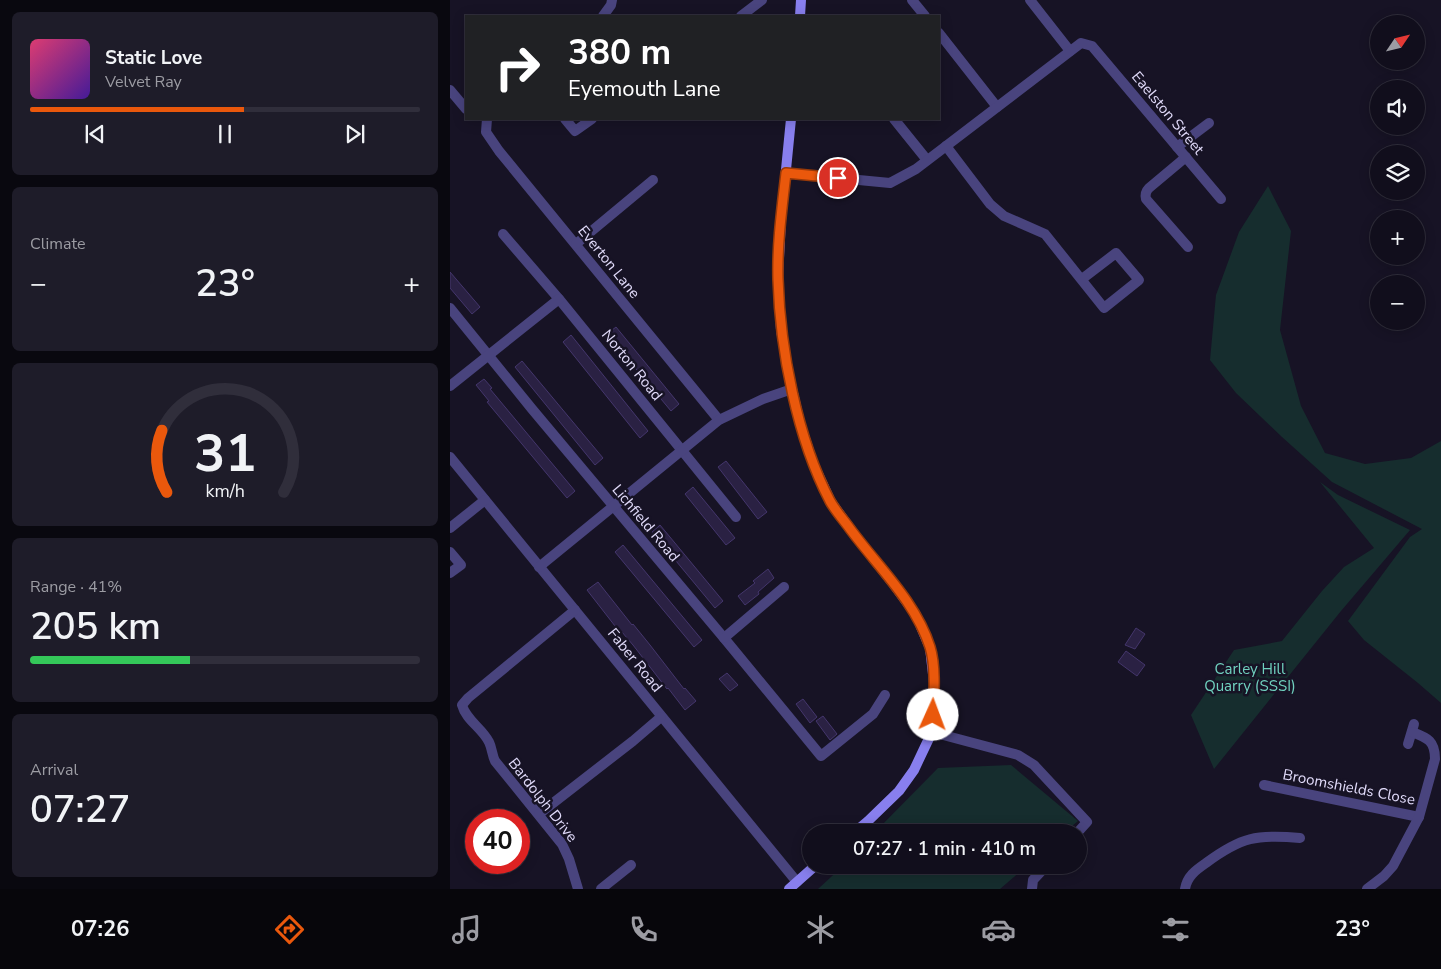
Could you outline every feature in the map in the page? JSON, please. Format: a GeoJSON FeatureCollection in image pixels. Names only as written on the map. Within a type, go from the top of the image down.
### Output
{"type":"FeatureCollection","features":[{"type":"Feature","properties":{"kind":"street"},"geometry":{"type":"LineString","coordinates":[[604,15],[611,5],[612,0]]}},
{"type":"Feature","properties":{"kind":"street"},"geometry":{"type":"LineString","coordinates":[[742,15],[762,0]]}},
{"type":"Feature","properties":{"kind":"street"},"geometry":{"type":"LineString","coordinates":[[800,15],[801,0]]}},
{"type":"Feature","properties":{"kind":"street"},"geometry":{"type":"LineString","coordinates":[[912,0],[924,15]]}},
{"type":"Feature","properties":{"kind":"street"},"geometry":{"type":"LineString","coordinates":[[786,173],[890,183],[916,169],[1070,51],[1030,0]]}},
{"type":"Feature","properties":{"kind":"street"},"geometry":{"type":"LineString","coordinates":[[940,34],[997,107]]}},
{"type":"Feature","properties":{"kind":"street","name":"Eaelston Street"},"geometry":{"type":"LineString","coordinates":[[1070,51],[1081,43],[1092,46],[1221,199]]}},
{"type":"Feature","properties":{"kind":"street"},"geometry":{"type":"LineString","coordinates":[[450,90],[465,108]]}},
{"type":"Feature","properties":{"kind":"street","name":"Everton Lane"},"geometry":{"type":"LineString","coordinates":[[487,120],[486,132],[499,151],[719,420]]}},
{"type":"Feature","properties":{"kind":"street"},"geometry":{"type":"LineString","coordinates":[[567,120],[576,131],[591,120]]}},
{"type":"Feature","properties":{"kind":"street"},"geometry":{"type":"LineString","coordinates":[[792,120],[781,220],[778,277],[781,330],[800,423],[813,463],[831,502],[916,615],[930,648],[934,683],[932,732],[914,770],[899,791],[864,824]]}},
{"type":"Feature","properties":{"kind":"street"},"geometry":{"type":"LineString","coordinates":[[895,120],[927,160]]}},
{"type":"Feature","properties":{"kind":"street"},"geometry":{"type":"LineString","coordinates":[[1177,147],[1209,122]]}},
{"type":"Feature","properties":{"kind":"street"},"geometry":{"type":"LineString","coordinates":[[946,146],[990,204],[1004,216],[1045,234],[1104,308],[1139,280],[1116,253],[1082,279]]}},
{"type":"Feature","properties":{"kind":"street"},"geometry":{"type":"LineString","coordinates":[[1186,157],[1149,188],[1145,196],[1188,246]]}},
{"type":"Feature","properties":{"kind":"street"},"geometry":{"type":"LineString","coordinates":[[576,244],[653,180]]}},
{"type":"Feature","properties":{"kind":"street","name":"Norton Road"},"geometry":{"type":"LineString","coordinates":[[503,234],[559,299],[736,517]]}},
{"type":"Feature","properties":{"kind":"street"},"geometry":{"type":"LineString","coordinates":[[450,386],[559,299]]}},
{"type":"Feature","properties":{"kind":"street","name":"Lichfield Road"},"geometry":{"type":"LineString","coordinates":[[450,308],[821,756],[873,714],[885,695]]}},
{"type":"Feature","properties":{"kind":"street"},"geometry":{"type":"LineString","coordinates":[[539,567],[719,420],[764,399],[792,389]]}},
{"type":"Feature","properties":{"kind":"street","name":"Faber Road"},"geometry":{"type":"LineString","coordinates":[[450,457],[661,717],[793,886]]}},
{"type":"Feature","properties":{"kind":"street"},"geometry":{"type":"LineString","coordinates":[[450,528],[485,500]]}},
{"type":"Feature","properties":{"kind":"street"},"geometry":{"type":"LineString","coordinates":[[450,552],[461,565],[450,573]]}},
{"type":"Feature","properties":{"kind":"street"},"geometry":{"type":"LineString","coordinates":[[724,638],[784,587]]}},
{"type":"Feature","properties":{"kind":"street","name":"Bardolph Drive"},"geometry":{"type":"LineString","coordinates":[[575,610],[462,705],[488,741],[495,761],[562,844],[569,859],[578,889]]}},
{"type":"Feature","properties":{"kind":"street"},"geometry":{"type":"LineString","coordinates":[[539,814],[661,717]]}},
{"type":"Feature","properties":{"kind":"street","name":"Broomshields Close"},"geometry":{"type":"LineString","coordinates":[[1264,786],[1418,816],[1435,760],[1435,752],[1432,743],[1413,728],[1408,744]]}},
{"type":"Feature","properties":{"kind":"street"},"geometry":{"type":"LineString","coordinates":[[932,732],[1018,755],[1034,765],[1088,822],[1086,824]]}},
{"type":"Feature","properties":{"kind":"street"},"geometry":{"type":"LineString","coordinates":[[1367,889],[1384,876],[1393,866],[1418,816]]}},
{"type":"Feature","properties":{"kind":"street"},"geometry":{"type":"LineString","coordinates":[[1185,889],[1192,874],[1236,843],[1252,838],[1274,835],[1300,838]]}},
{"type":"Feature","properties":{"kind":"street"},"geometry":{"type":"LineString","coordinates":[[601,889],[631,865]]}},
{"type":"Feature","properties":{"kind":"street"},"geometry":{"type":"LineString","coordinates":[[793,886],[806,874]]}},
{"type":"Feature","properties":{"kind":"street"},"geometry":{"type":"LineString","coordinates":[[1032,889],[1032,880],[1038,874]]}},
{"type":"Feature","properties":{"kind":"green space"},"geometry":{"type":"Polygon","coordinates":[[[1268,186],[1291,231],[1280,330],[1301,406],[1325,453],[1365,464],[1411,458],[1441,441],[1441,703],[1364,640],[1348,621],[1410,537],[1422,529],[1332,482],[1236,393],[1210,360],[1216,295],[1239,232],[1268,186]]]}},
{"type":"Feature","properties":{"kind":"green space","name":"Carley Hill Quarry (SSSI)"},"geometry":{"type":"Polygon","coordinates":[[[1320,482],[1338,495],[1410,530],[1341,611],[1214,769],[1191,715],[1234,650],[1282,641],[1344,567],[1374,548],[1320,482]]]}},
{"type":"Feature","properties":{"kind":"green space"},"geometry":{"type":"Polygon","coordinates":[[[1011,765],[1078,821],[1074,824],[883,824],[938,768],[1011,765]]]}},
{"type":"Feature","properties":{"kind":"green space"},"geometry":{"type":"Polygon","coordinates":[[[834,874],[1018,874],[1000,889],[818,889],[834,874]]]}},
{"type":"Feature","properties":{"kind":"building"},"geometry":{"type":"Polygon","coordinates":[[[450,272],[480,307],[472,314],[450,288],[450,272]]]}},
{"type":"Feature","properties":{"kind":"building"},"geometry":{"type":"Polygon","coordinates":[[[616,327],[679,404],[671,411],[607,334],[616,327]]]}},
{"type":"Feature","properties":{"kind":"building"},"geometry":{"type":"Polygon","coordinates":[[[571,335],[648,431],[640,438],[563,342],[571,335]]]}},
{"type":"Feature","properties":{"kind":"building"},"geometry":{"type":"Polygon","coordinates":[[[522,361],[603,458],[595,465],[515,367],[522,361]]]}},
{"type":"Feature","properties":{"kind":"building"},"geometry":{"type":"Polygon","coordinates":[[[484,379],[492,388],[490,389],[575,491],[567,498],[487,402],[489,401],[476,385],[484,379]]]}},
{"type":"Feature","properties":{"kind":"building"},"geometry":{"type":"Polygon","coordinates":[[[726,461],[767,512],[758,519],[718,467],[726,461]]]}},
{"type":"Feature","properties":{"kind":"building"},"geometry":{"type":"Polygon","coordinates":[[[693,487],[735,538],[726,545],[685,494],[693,487]]]}},
{"type":"Feature","properties":{"kind":"building"},"geometry":{"type":"Polygon","coordinates":[[[660,525],[723,601],[715,608],[652,532],[660,525]]]}},
{"type":"Feature","properties":{"kind":"building"},"geometry":{"type":"Polygon","coordinates":[[[623,545],[702,640],[694,647],[615,552],[623,545]]]}},
{"type":"Feature","properties":{"kind":"building"},"geometry":{"type":"Polygon","coordinates":[[[768,569],[774,578],[745,605],[738,596],[755,583],[753,581],[768,569]]]}},
{"type":"Feature","properties":{"kind":"building"},"geometry":{"type":"Polygon","coordinates":[[[598,582],[684,689],[696,701],[685,710],[587,590],[598,582]]]}},
{"type":"Feature","properties":{"kind":"building"},"geometry":{"type":"Polygon","coordinates":[[[1136,628],[1145,634],[1135,649],[1125,645],[1136,628]]]}},
{"type":"Feature","properties":{"kind":"building"},"geometry":{"type":"Polygon","coordinates":[[[1126,651],[1145,665],[1137,676],[1118,662],[1126,651]]]}},
{"type":"Feature","properties":{"kind":"building"},"geometry":{"type":"Polygon","coordinates":[[[727,673],[738,685],[730,691],[719,679],[727,673]]]}},
{"type":"Feature","properties":{"kind":"building"},"geometry":{"type":"Polygon","coordinates":[[[803,699],[817,717],[810,723],[796,704],[803,699]]]}},
{"type":"Feature","properties":{"kind":"building"},"geometry":{"type":"Polygon","coordinates":[[[823,716],[837,734],[830,740],[816,721],[823,716]]]}},
{"type":"Feature","properties":{"kind":"route"},"geometry":{"type":"LineString","coordinates":[[838,178],[786,173],[778,277],[781,330],[789,376],[800,423],[813,463],[831,502],[916,615],[930,648],[934,683],[933,715]]}}]}
